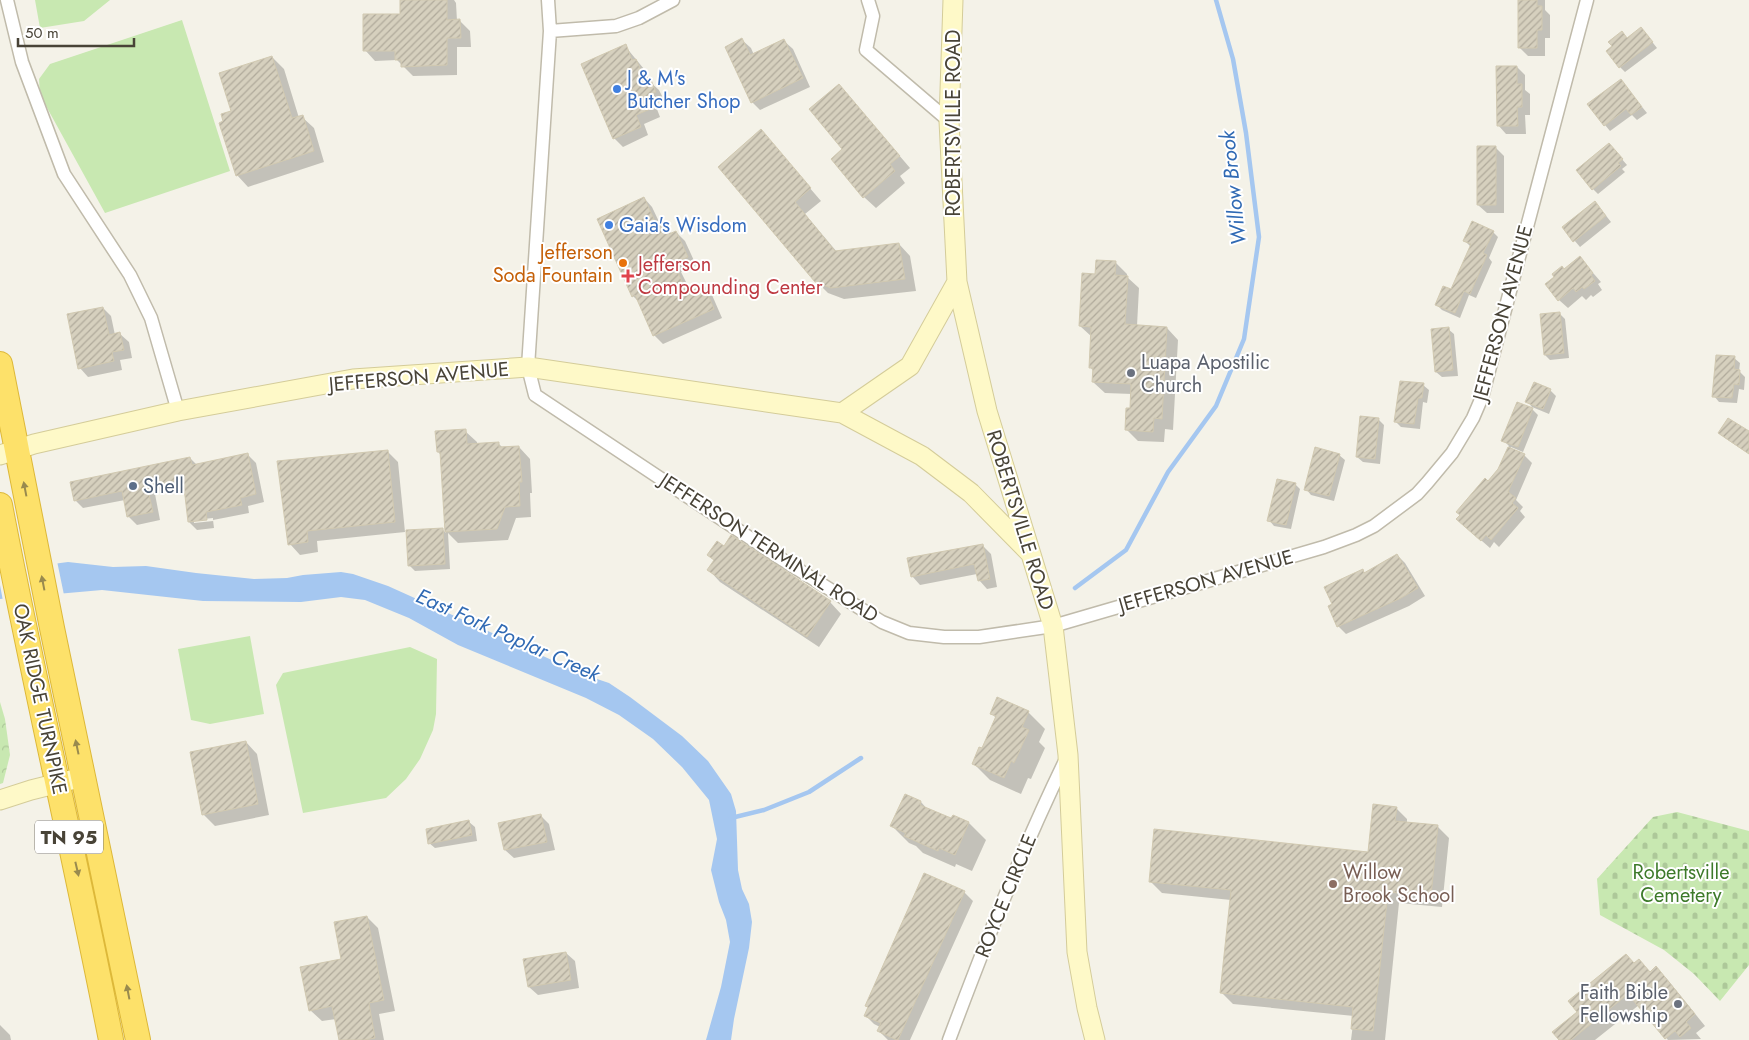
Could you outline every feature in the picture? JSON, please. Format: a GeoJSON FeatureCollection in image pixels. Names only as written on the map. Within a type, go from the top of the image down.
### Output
{"type":"FeatureCollection","features":[{"type":"Feature","properties":{"kind":"highway"},"geometry":{"type":"LineString","coordinates":[[0,364],[9,452],[34,537],[138,1040]]}},
{"type":"Feature","properties":{"kind":"highway","name":"OAK RIDGE TURNPIKE"},"geometry":{"type":"LineString","coordinates":[[0,504],[111,1040]]}},
{"type":"Feature","properties":{"kind":"street"},"geometry":{"type":"LineString","coordinates":[[7,0],[22,62],[64,174],[130,274],[139,292],[151,318],[178,411]]}},
{"type":"Feature","properties":{"kind":"street","name":"JEFFERSON TERMINAL ROAD"},"geometry":{"type":"LineString","coordinates":[[548,0],[550,31],[528,368],[535,395],[783,560],[882,622],[909,633],[944,637],[980,637],[1053,626]]}},
{"type":"Feature","properties":{"kind":"street"},"geometry":{"type":"LineString","coordinates":[[550,31],[616,26],[639,18],[673,0]]}},
{"type":"Feature","properties":{"kind":"street"},"geometry":{"type":"LineString","coordinates":[[868,0],[873,16],[866,50],[949,121]]}},
{"type":"Feature","properties":{"kind":"street","name":"ROBERTSVILLE ROAD"},"geometry":{"type":"LineString","coordinates":[[953,0],[949,121],[957,282],[987,411],[1053,626],[1068,755],[1077,952],[1095,1040]]}},
{"type":"Feature","properties":{"kind":"street","name":"JEFFERSON AVENUE"},"geometry":{"type":"LineString","coordinates":[[1053,626],[1324,547],[1356,535],[1374,526],[1417,494],[1439,470],[1452,453],[1473,418],[1482,397],[1587,0]]}},
{"type":"Feature","properties":{"kind":"street"},"geometry":{"type":"LineString","coordinates":[[842,413],[910,366],[957,282]]}},
{"type":"Feature","properties":{"kind":"street","name":"JEFFERSON AVENUE"},"geometry":{"type":"LineString","coordinates":[[9,452],[34,444],[178,411],[368,377],[528,368],[842,413],[929,461],[972,493],[1029,552]]}},
{"type":"Feature","properties":{"kind":"street","name":"ROYCE CIRCLE"},"geometry":{"type":"LineString","coordinates":[[949,1040],[988,938],[1045,801],[1068,755]]}},
{"type":"Feature","properties":{"kind":"street"},"geometry":{"type":"LineString","coordinates":[[0,800],[30,790],[84,777]]}},
{"type":"Feature","properties":{"kind":"green space"},"geometry":{"type":"Polygon","coordinates":[[[35,0],[110,0],[84,21],[40,28],[35,0]]]}},
{"type":"Feature","properties":{"kind":"green space"},"geometry":{"type":"Polygon","coordinates":[[[182,20],[230,171],[105,213],[40,95],[39,79],[50,64],[182,20]]]}},
{"type":"Feature","properties":{"kind":"green space"},"geometry":{"type":"Polygon","coordinates":[[[250,636],[264,714],[210,724],[191,720],[178,649],[250,636]]]}},
{"type":"Feature","properties":{"kind":"green space"},"geometry":{"type":"Polygon","coordinates":[[[410,647],[437,659],[436,714],[433,730],[420,759],[406,779],[386,798],[303,813],[276,685],[283,673],[410,647]]]}},
{"type":"Feature","properties":{"kind":"green space"},"geometry":{"type":"Polygon","coordinates":[[[0,702],[5,719],[10,755],[3,783],[0,784],[0,702]]]}},
{"type":"Feature","properties":{"kind":"green space","name":"Robertsville Cemetery"},"geometry":{"type":"Polygon","coordinates":[[[1677,812],[1749,831],[1749,965],[1720,1001],[1694,974],[1664,950],[1600,915],[1597,879],[1653,817],[1677,812]]]}},
{"type":"Feature","properties":{"kind":"water","name":"East Fork Poplar Creek"},"geometry":{"type":"Polygon","coordinates":[[[68,562],[113,567],[146,566],[254,579],[287,578],[341,572],[353,574],[388,586],[585,675],[609,683],[630,697],[682,736],[708,761],[731,794],[736,811],[738,870],[742,889],[749,904],[752,922],[749,948],[731,1040],[706,1040],[721,987],[730,942],[726,920],[719,902],[711,870],[717,839],[709,800],[682,767],[653,739],[619,715],[586,698],[458,645],[409,618],[365,600],[341,597],[301,602],[203,601],[102,590],[0,599],[0,571],[68,562]]]}},
{"type":"Feature","properties":{"kind":"pier"},"geometry":{"type":"Polygon","coordinates":[[[57,561],[64,595],[3,601],[0,585],[0,568],[57,561]]]}},
{"type":"Feature","properties":{"kind":"building"},"geometry":{"type":"Polygon","coordinates":[[[400,0],[447,0],[447,20],[460,19],[461,38],[447,38],[447,65],[401,67],[401,60],[395,60],[395,51],[363,51],[363,14],[400,14],[400,0]]]}},
{"type":"Feature","properties":{"kind":"building"},"geometry":{"type":"Polygon","coordinates":[[[1518,0],[1537,0],[1537,6],[1542,6],[1542,30],[1537,30],[1537,48],[1518,48],[1518,0]]]}},
{"type":"Feature","properties":{"kind":"building"},"geometry":{"type":"Polygon","coordinates":[[[1641,27],[1653,42],[1619,68],[1606,51],[1612,46],[1608,42],[1622,31],[1627,38],[1641,27]]]}},
{"type":"Feature","properties":{"kind":"building"},"geometry":{"type":"Polygon","coordinates":[[[742,38],[750,55],[784,39],[803,78],[751,103],[725,47],[742,38]]]}},
{"type":"Feature","properties":{"kind":"building"},"geometry":{"type":"Polygon","coordinates":[[[626,44],[632,60],[636,59],[646,82],[651,80],[656,92],[647,96],[653,108],[636,115],[641,127],[613,139],[581,64],[626,44]]]}},
{"type":"Feature","properties":{"kind":"building"},"geometry":{"type":"Polygon","coordinates":[[[272,56],[292,118],[303,115],[314,151],[236,176],[219,123],[223,121],[221,114],[231,111],[219,73],[272,56]]]}},
{"type":"Feature","properties":{"kind":"building"},"geometry":{"type":"Polygon","coordinates":[[[1496,66],[1517,66],[1517,84],[1522,84],[1522,107],[1517,107],[1518,126],[1497,126],[1496,66]]]}},
{"type":"Feature","properties":{"kind":"building"},"geometry":{"type":"Polygon","coordinates":[[[1621,79],[1642,107],[1631,115],[1626,109],[1604,126],[1587,104],[1621,79]]]}},
{"type":"Feature","properties":{"kind":"building"},"geometry":{"type":"Polygon","coordinates":[[[839,84],[900,156],[890,164],[895,171],[863,198],[831,159],[842,149],[809,109],[839,84]]]}},
{"type":"Feature","properties":{"kind":"building"},"geometry":{"type":"Polygon","coordinates":[[[761,129],[811,188],[795,202],[835,251],[899,243],[905,279],[831,288],[815,282],[718,167],[761,129]]]}},
{"type":"Feature","properties":{"kind":"building"},"geometry":{"type":"Polygon","coordinates":[[[1609,143],[1623,159],[1618,163],[1621,166],[1592,190],[1576,170],[1609,143]]]}},
{"type":"Feature","properties":{"kind":"building"},"geometry":{"type":"Polygon","coordinates":[[[1477,146],[1496,146],[1496,205],[1477,205],[1477,146]]]}},
{"type":"Feature","properties":{"kind":"building"},"geometry":{"type":"Polygon","coordinates":[[[644,197],[658,228],[665,225],[669,234],[676,231],[688,257],[674,263],[687,293],[704,285],[714,309],[653,336],[635,295],[632,297],[597,219],[644,197]]]}},
{"type":"Feature","properties":{"kind":"building"},"geometry":{"type":"Polygon","coordinates":[[[1595,201],[1606,216],[1573,242],[1562,227],[1595,201]]]}},
{"type":"Feature","properties":{"kind":"building"},"geometry":{"type":"Polygon","coordinates":[[[1472,221],[1494,231],[1483,253],[1487,255],[1470,294],[1464,291],[1455,313],[1435,305],[1443,286],[1451,289],[1471,244],[1463,241],[1472,221]]]}},
{"type":"Feature","properties":{"kind":"building"},"geometry":{"type":"Polygon","coordinates":[[[1580,256],[1593,273],[1591,275],[1595,281],[1576,292],[1573,288],[1558,301],[1545,284],[1554,277],[1552,274],[1562,266],[1564,269],[1580,256]]]}},
{"type":"Feature","properties":{"kind":"building"},"geometry":{"type":"Polygon","coordinates":[[[1096,260],[1116,261],[1115,275],[1128,276],[1125,324],[1167,327],[1162,419],[1154,418],[1153,432],[1125,430],[1126,408],[1130,408],[1131,384],[1092,382],[1093,368],[1089,368],[1091,327],[1079,326],[1082,273],[1095,274],[1096,260]]]}},
{"type":"Feature","properties":{"kind":"building"},"geometry":{"type":"Polygon","coordinates":[[[103,307],[109,335],[120,332],[124,350],[112,352],[114,361],[78,369],[67,314],[103,307]]]}},
{"type":"Feature","properties":{"kind":"building"},"geometry":{"type":"Polygon","coordinates":[[[1560,312],[1564,353],[1544,355],[1540,314],[1560,312]]]}},
{"type":"Feature","properties":{"kind":"building"},"geometry":{"type":"Polygon","coordinates":[[[1449,327],[1453,370],[1435,372],[1431,329],[1449,327]]]}},
{"type":"Feature","properties":{"kind":"building"},"geometry":{"type":"Polygon","coordinates":[[[1716,355],[1735,356],[1734,369],[1740,370],[1739,385],[1734,384],[1732,398],[1712,397],[1716,355]]]}},
{"type":"Feature","properties":{"kind":"building"},"geometry":{"type":"Polygon","coordinates":[[[1400,381],[1424,383],[1422,398],[1418,398],[1414,424],[1394,422],[1400,381]]]}},
{"type":"Feature","properties":{"kind":"building"},"geometry":{"type":"Polygon","coordinates":[[[1534,382],[1551,389],[1543,409],[1525,402],[1534,382]]]}},
{"type":"Feature","properties":{"kind":"building"},"geometry":{"type":"Polygon","coordinates":[[[1517,402],[1533,408],[1518,447],[1501,441],[1517,402]]]}},
{"type":"Feature","properties":{"kind":"building"},"geometry":{"type":"Polygon","coordinates":[[[1360,416],[1379,418],[1375,459],[1356,457],[1360,416]]]}},
{"type":"Feature","properties":{"kind":"building"},"geometry":{"type":"Polygon","coordinates":[[[1728,418],[1749,431],[1749,454],[1718,433],[1728,418]]]}},
{"type":"Feature","properties":{"kind":"building"},"geometry":{"type":"Polygon","coordinates":[[[466,429],[467,444],[499,442],[499,447],[519,446],[522,482],[519,482],[520,506],[505,507],[497,529],[445,532],[440,452],[437,452],[435,431],[466,429]]]}},
{"type":"Feature","properties":{"kind":"building"},"geometry":{"type":"Polygon","coordinates":[[[1315,447],[1340,454],[1329,496],[1304,490],[1315,447]]]}},
{"type":"Feature","properties":{"kind":"building"},"geometry":{"type":"Polygon","coordinates":[[[1508,447],[1525,454],[1508,492],[1516,498],[1512,503],[1518,508],[1491,540],[1486,535],[1481,541],[1456,519],[1460,515],[1456,512],[1485,478],[1488,481],[1498,469],[1508,447]]]}},
{"type":"Feature","properties":{"kind":"building"},"geometry":{"type":"Polygon","coordinates":[[[388,450],[395,522],[307,531],[308,542],[288,545],[277,461],[388,450]]]}},
{"type":"Feature","properties":{"kind":"building"},"geometry":{"type":"Polygon","coordinates":[[[248,453],[256,494],[240,498],[242,505],[206,512],[207,520],[188,522],[183,479],[147,486],[153,512],[127,517],[122,491],[74,501],[70,482],[190,457],[192,465],[248,453]]]}},
{"type":"Feature","properties":{"kind":"building"},"geometry":{"type":"Polygon","coordinates":[[[1277,479],[1296,483],[1286,525],[1267,521],[1277,479]]]}},
{"type":"Feature","properties":{"kind":"building"},"geometry":{"type":"Polygon","coordinates":[[[443,528],[445,564],[408,566],[406,530],[443,528]]]}},
{"type":"Feature","properties":{"kind":"building"},"geometry":{"type":"Polygon","coordinates":[[[731,535],[831,601],[807,637],[707,570],[714,560],[707,555],[717,541],[724,546],[731,535]]]}},
{"type":"Feature","properties":{"kind":"building"},"geometry":{"type":"Polygon","coordinates":[[[983,544],[990,579],[978,581],[974,564],[911,577],[907,558],[983,544]]]}},
{"type":"Feature","properties":{"kind":"building"},"geometry":{"type":"Polygon","coordinates":[[[1397,554],[1418,588],[1401,598],[1337,627],[1328,606],[1332,604],[1324,587],[1363,569],[1364,573],[1397,554]]]}},
{"type":"Feature","properties":{"kind":"building"},"geometry":{"type":"Polygon","coordinates":[[[997,697],[1029,711],[1022,727],[1029,730],[1014,763],[1011,761],[1004,778],[972,764],[979,747],[982,748],[996,716],[990,714],[997,697]]]}},
{"type":"Feature","properties":{"kind":"building"},"geometry":{"type":"Polygon","coordinates":[[[246,741],[258,804],[202,815],[190,752],[246,741]]]}},
{"type":"Feature","properties":{"kind":"building"},"geometry":{"type":"Polygon","coordinates":[[[905,794],[921,801],[920,805],[951,818],[953,815],[969,822],[955,855],[939,848],[938,851],[904,836],[906,833],[890,826],[905,794]]]}},
{"type":"Feature","properties":{"kind":"building","name":"Willow Brook School"},"geometry":{"type":"Polygon","coordinates":[[[1373,804],[1397,807],[1395,821],[1438,825],[1431,896],[1388,892],[1373,1031],[1351,1029],[1353,1007],[1220,993],[1231,890],[1149,882],[1154,829],[1368,852],[1373,804]]]}},
{"type":"Feature","properties":{"kind":"building"},"geometry":{"type":"Polygon","coordinates":[[[541,814],[547,842],[504,850],[498,823],[541,814]]]}},
{"type":"Feature","properties":{"kind":"building"},"geometry":{"type":"Polygon","coordinates":[[[469,820],[472,835],[428,844],[426,829],[469,820]]]}},
{"type":"Feature","properties":{"kind":"building"},"geometry":{"type":"Polygon","coordinates":[[[924,873],[965,891],[897,1040],[877,1031],[881,1023],[864,1016],[868,1007],[865,1006],[924,873]]]}},
{"type":"Feature","properties":{"kind":"building"},"geometry":{"type":"Polygon","coordinates":[[[367,916],[384,1000],[369,1003],[375,1038],[339,1040],[332,1006],[309,1011],[300,967],[341,959],[334,922],[367,916]]]}},
{"type":"Feature","properties":{"kind":"building"},"geometry":{"type":"Polygon","coordinates":[[[566,952],[571,980],[528,987],[523,959],[566,952]]]}},
{"type":"Feature","properties":{"kind":"building"},"geometry":{"type":"Polygon","coordinates":[[[1626,954],[1634,963],[1639,959],[1650,972],[1656,966],[1695,1014],[1686,1022],[1691,1028],[1680,1037],[1675,1031],[1665,1039],[1628,994],[1571,1040],[1559,1040],[1552,1032],[1577,1012],[1568,1001],[1626,954]]]}},
{"type":"Feature","properties":{"kind":"waterway","name":"Willow Brook"},"geometry":{"type":"LineString","coordinates":[[1075,588],[1126,550],[1168,472],[1216,406],[1244,339],[1259,237],[1246,133],[1233,59],[1216,0]]}},
{"type":"Feature","properties":{"kind":"waterway","name":"Willow Brook"},"geometry":{"type":"LineString","coordinates":[[731,818],[764,810],[809,792],[861,758]]}},
{"type":"Feature","properties":{"kind":"place","name":"J & M's Butcher Shop"},"geometry":{"type":"Point","coordinates":[617,89]}},
{"type":"Feature","properties":{"kind":"place","name":"Gaia's Wisdom"},"geometry":{"type":"Point","coordinates":[609,225]}},
{"type":"Feature","properties":{"kind":"place","name":"Jefferson Soda Fountain"},"geometry":{"type":"Point","coordinates":[623,263]}},
{"type":"Feature","properties":{"kind":"place","name":"Jefferson Compounding Center"},"geometry":{"type":"Point","coordinates":[628,276]}},
{"type":"Feature","properties":{"kind":"place","name":"Luapa Apostilic Church"},"geometry":{"type":"Point","coordinates":[1131,373]}},
{"type":"Feature","properties":{"kind":"place","name":"Shell"},"geometry":{"type":"Point","coordinates":[133,486]}},
{"type":"Feature","properties":{"kind":"place","name":"Willow Brook School"},"geometry":{"type":"Point","coordinates":[1333,884]}},
{"type":"Feature","properties":{"kind":"place","name":"Faith Bible Fellowship"},"geometry":{"type":"Point","coordinates":[1678,1004]}}]}
